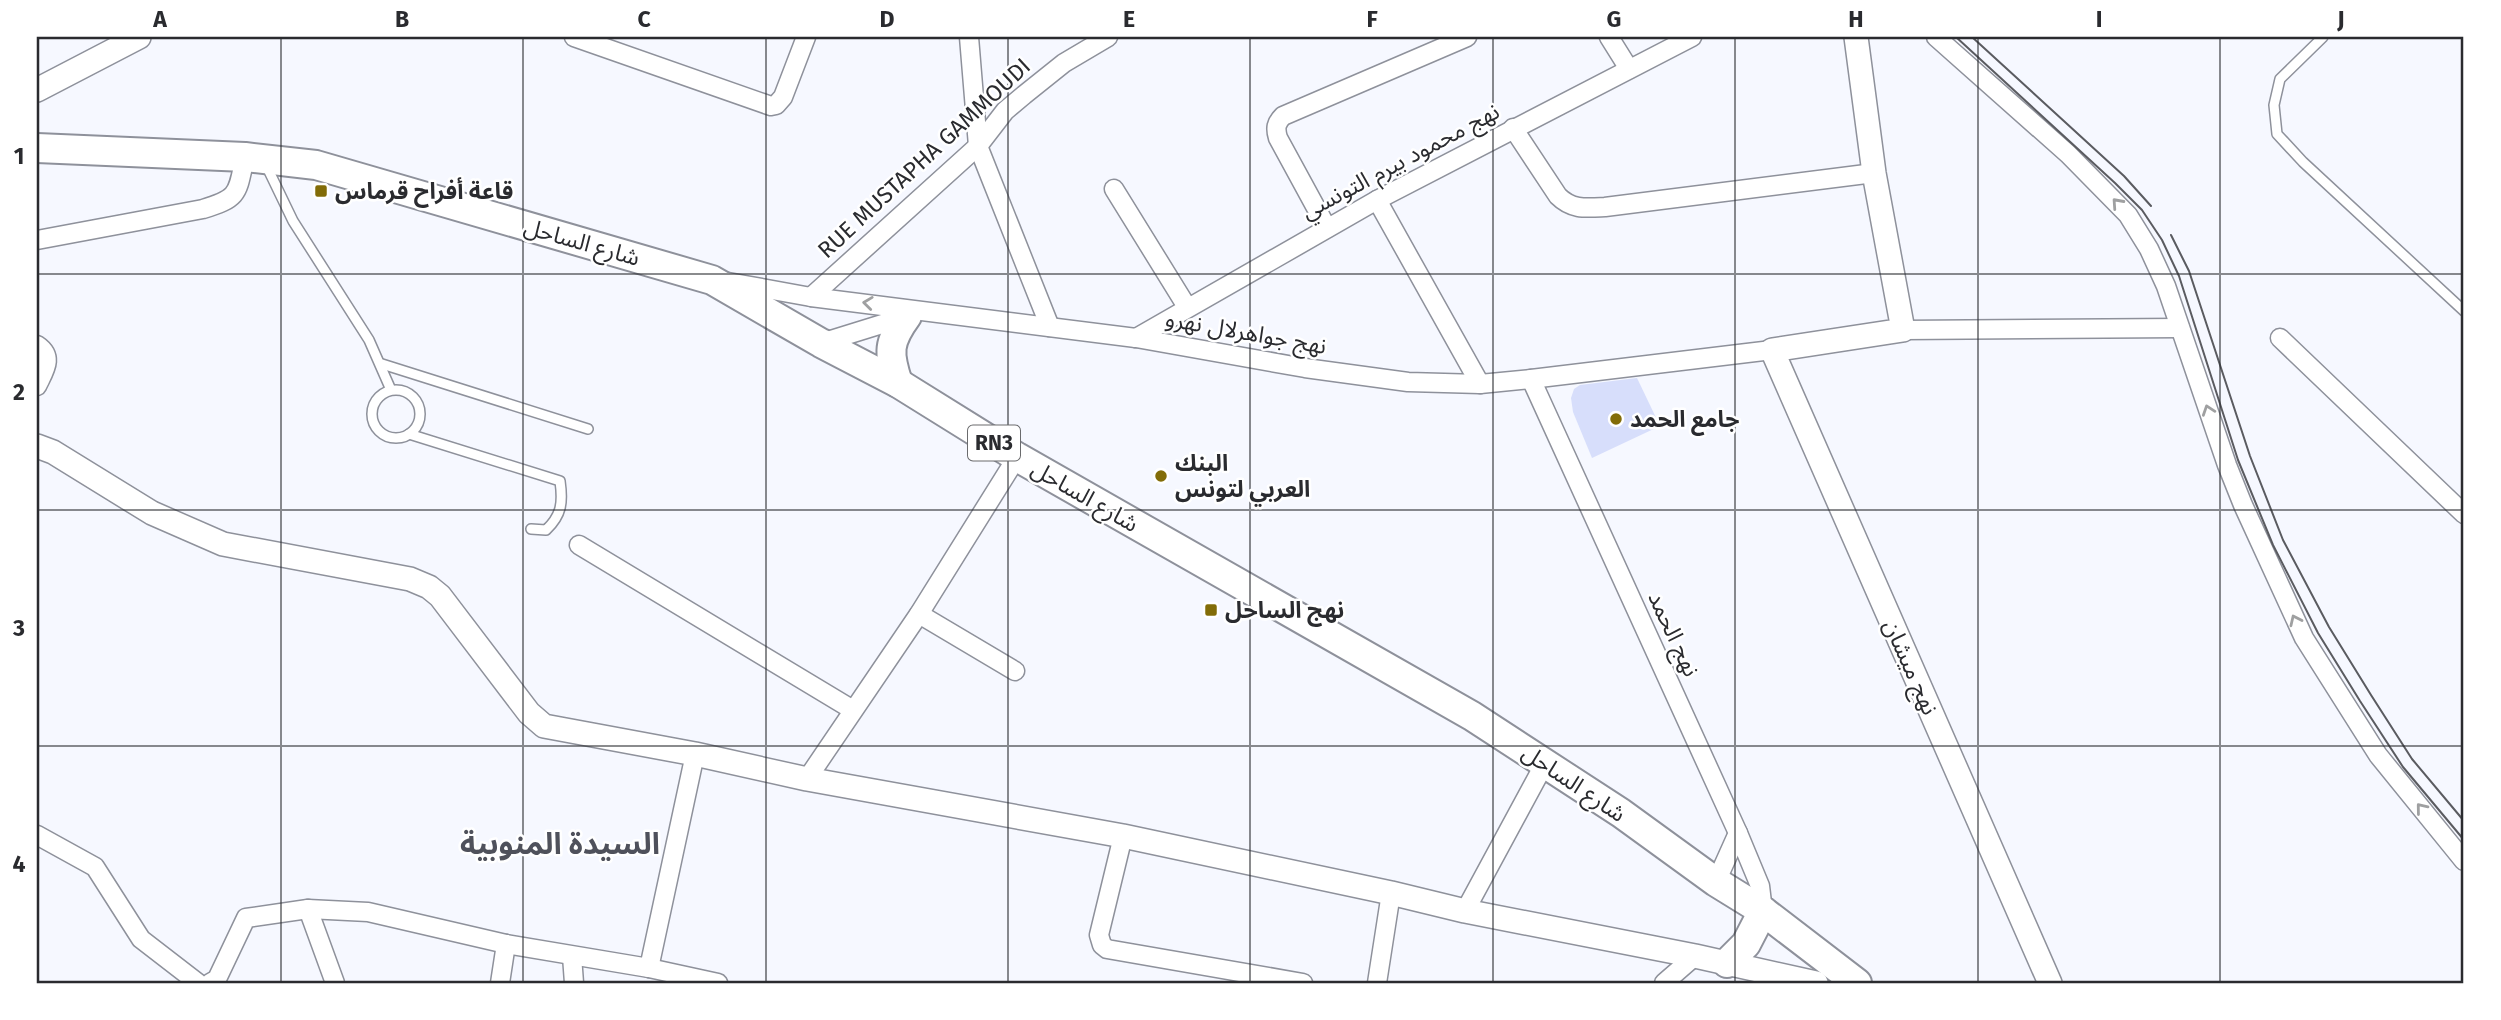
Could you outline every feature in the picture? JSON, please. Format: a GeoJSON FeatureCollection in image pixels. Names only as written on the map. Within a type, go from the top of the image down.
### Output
{"type":"FeatureCollection","features":[{"type":"Feature","properties":{"kind":"main road","name":"شارع الساحل"},"geometry":{"type":"LineString","coordinates":[[37,148],[255,159],[316,165],[712,279],[821,343],[898,383],[1017,457],[1472,716],[1763,912],[1857,983]]}},
{"type":"Feature","properties":{"kind":"main road"},"geometry":{"type":"LineString","coordinates":[[898,383],[890,360],[892,345],[896,332],[916,313]]}},
{"type":"Feature","properties":{"kind":"main road"},"geometry":{"type":"LineString","coordinates":[[1727,963],[1746,944],[1763,912]]}},
{"type":"Feature","properties":{"kind":"street"},"geometry":{"type":"LineString","coordinates":[[39,90],[139,37]]}},
{"type":"Feature","properties":{"kind":"street"},"geometry":{"type":"LineString","coordinates":[[575,37],[771,106],[781,102],[806,37]]}},
{"type":"Feature","properties":{"kind":"street"},"geometry":{"type":"LineString","coordinates":[[969,37],[978,146],[1050,327]]}},
{"type":"Feature","properties":{"kind":"street","name":"RUE MUSTAPHA GAMMOUDI"},"geometry":{"type":"LineString","coordinates":[[811,297],[978,146],[1005,111],[1064,63],[1108,37]]}},
{"type":"Feature","properties":{"kind":"street"},"geometry":{"type":"LineString","coordinates":[[1327,228],[1278,138],[1275,130],[1278,121],[1283,116],[1467,37]]}},
{"type":"Feature","properties":{"kind":"street"},"geometry":{"type":"LineString","coordinates":[[1609,37],[1629,69]]}},
{"type":"Feature","properties":{"kind":"street","name":"نهج محمود بيرم التونسي"},"geometry":{"type":"LineString","coordinates":[[1136,338],[1377,200],[1692,37]]}},
{"type":"Feature","properties":{"kind":"street"},"geometry":{"type":"LineString","coordinates":[[1856,37],[1874,173],[1903,330]]}},
{"type":"Feature","properties":{"kind":"street"},"geometry":{"type":"LineString","coordinates":[[1936,37],[2068,155],[2128,215],[2150,249],[2166,286],[2242,505],[2304,638],[2378,755],[2464,861]]}},
{"type":"Feature","properties":{"kind":"street"},"geometry":{"type":"LineString","coordinates":[[1513,128],[1558,196],[1575,208],[1605,207],[1874,173]]}},
{"type":"Feature","properties":{"kind":"street"},"geometry":{"type":"LineString","coordinates":[[37,240],[220,204],[238,190],[255,159]]}},
{"type":"Feature","properties":{"kind":"street"},"geometry":{"type":"LineString","coordinates":[[1114,189],[1187,307]]}},
{"type":"Feature","properties":{"kind":"street"},"geometry":{"type":"LineString","coordinates":[[1377,200],[1480,384]]}},
{"type":"Feature","properties":{"kind":"street","name":"نهج جواهرلال نهرو"},"geometry":{"type":"LineString","coordinates":[[712,279],[916,313],[1136,338],[1305,368],[1408,382],[1480,384],[1773,350]]}},
{"type":"Feature","properties":{"kind":"street"},"geometry":{"type":"LineString","coordinates":[[821,343],[916,313]]}},
{"type":"Feature","properties":{"kind":"street"},"geometry":{"type":"LineString","coordinates":[[1773,350],[1903,330],[2180,328]]}},
{"type":"Feature","properties":{"kind":"street"},"geometry":{"type":"LineString","coordinates":[[2280,338],[2464,514]]}},
{"type":"Feature","properties":{"kind":"street"},"geometry":{"type":"LineString","coordinates":[[37,345],[48,358],[37,386]]}},
{"type":"Feature","properties":{"kind":"street","name":"نهج ميشان"},"geometry":{"type":"LineString","coordinates":[[1773,350],[2050,983]]}},
{"type":"Feature","properties":{"kind":"street","name":"نهج الحمد"},"geometry":{"type":"LineString","coordinates":[[1531,379],[1738,833],[1760,886],[1763,912]]}},
{"type":"Feature","properties":{"kind":"street"},"geometry":{"type":"LineString","coordinates":[[37,446],[53,452],[152,513],[223,544],[419,582],[440,596],[539,723],[807,779],[1123,836],[1391,892],[1465,911],[1695,956],[1816,983]]}},
{"type":"Feature","properties":{"kind":"street"},"geometry":{"type":"LineString","coordinates":[[807,779],[919,614],[1017,457]]}},
{"type":"Feature","properties":{"kind":"street"},"geometry":{"type":"LineString","coordinates":[[579,545],[853,710]]}},
{"type":"Feature","properties":{"kind":"street"},"geometry":{"type":"LineString","coordinates":[[919,614],[1015,671]]}},
{"type":"Feature","properties":{"kind":"street"},"geometry":{"type":"LineString","coordinates":[[655,974],[695,754]]}},
{"type":"Feature","properties":{"kind":"street"},"geometry":{"type":"LineString","coordinates":[[1465,911],[1545,763]]}},
{"type":"Feature","properties":{"kind":"street"},"geometry":{"type":"LineString","coordinates":[[1716,881],[1738,833]]}},
{"type":"Feature","properties":{"kind":"street"},"geometry":{"type":"LineString","coordinates":[[37,835],[95,867],[138,936],[198,983]]}},
{"type":"Feature","properties":{"kind":"street"},"geometry":{"type":"LineString","coordinates":[[1123,836],[1098,935],[1102,945],[1107,949],[1303,983]]}},
{"type":"Feature","properties":{"kind":"street"},"geometry":{"type":"LineString","coordinates":[[1377,983],[1391,892]]}},
{"type":"Feature","properties":{"kind":"street"},"geometry":{"type":"LineString","coordinates":[[210,983],[217,979],[246,918],[308,909],[368,912],[506,944],[655,974],[718,983]]}},
{"type":"Feature","properties":{"kind":"street"},"geometry":{"type":"LineString","coordinates":[[308,909],[335,983]]}},
{"type":"Feature","properties":{"kind":"street"},"geometry":{"type":"LineString","coordinates":[[500,983],[506,944]]}},
{"type":"Feature","properties":{"kind":"street"},"geometry":{"type":"LineString","coordinates":[[572,956],[574,983]]}},
{"type":"Feature","properties":{"kind":"street"},"geometry":{"type":"LineString","coordinates":[[1664,983],[1695,956]]}},
{"type":"Feature","properties":{"kind":"lane"},"geometry":{"type":"LineString","coordinates":[[2323,37],[2280,79],[2274,105],[2277,134],[2302,162],[2464,311]]}},
{"type":"Feature","properties":{"kind":"lane"},"geometry":{"type":"LineString","coordinates":[[255,159],[336,286],[382,365],[391,390]]}},
{"type":"Feature","properties":{"kind":"lane"},"geometry":{"type":"LineString","coordinates":[[382,365],[588,429]]}},
{"type":"Feature","properties":{"kind":"lane"},"geometry":{"type":"LineString","coordinates":[[409,434],[419,421],[419,405],[408,393],[391,390],[377,399],[373,406],[373,423],[378,430],[392,438],[409,434],[560,481],[562,496],[558,519],[546,530],[531,529]]}},
{"type":"Feature","properties":{"kind":"building","name":"جامع الحمد"},"geometry":{"type":"Polygon","coordinates":[[[1637,378],[1660,426],[1592,458],[1573,412],[1571,398],[1574,389],[1580,385],[1637,378]]]}},
{"type":"Feature","properties":{"kind":"tram line"},"geometry":{"type":"LineString","coordinates":[[1956,37],[2115,183],[2142,210],[2162,240],[2179,276],[2238,460],[2273,545],[2318,633],[2360,701],[2403,767],[2464,840]]}},
{"type":"Feature","properties":{"kind":"tram line"},"geometry":{"type":"LineString","coordinates":[[1972,37],[2124,176],[2151,206]]}},
{"type":"Feature","properties":{"kind":"tram line"},"geometry":{"type":"LineString","coordinates":[[2171,235],[2189,271],[2250,456],[2283,540],[2329,627],[2412,759],[2464,821]]}},
{"type":"Feature","properties":{"kind":"place","name":"قاعة أفراح قرماس"},"geometry":{"type":"Point","coordinates":[321,191]}},
{"type":"Feature","properties":{"kind":"place","name":"جامع الحمد"},"geometry":{"type":"Point","coordinates":[1616,419]}},
{"type":"Feature","properties":{"kind":"place","name":"البنك العربي لتونس"},"geometry":{"type":"Point","coordinates":[1161,476]}},
{"type":"Feature","properties":{"kind":"place","name":"نهج الساحل"},"geometry":{"type":"Point","coordinates":[1211,610]}},
{"type":"Feature","properties":{"kind":"district","name":"السيدة المنوبية"},"geometry":{"type":"Point","coordinates":[560,844]}}]}
